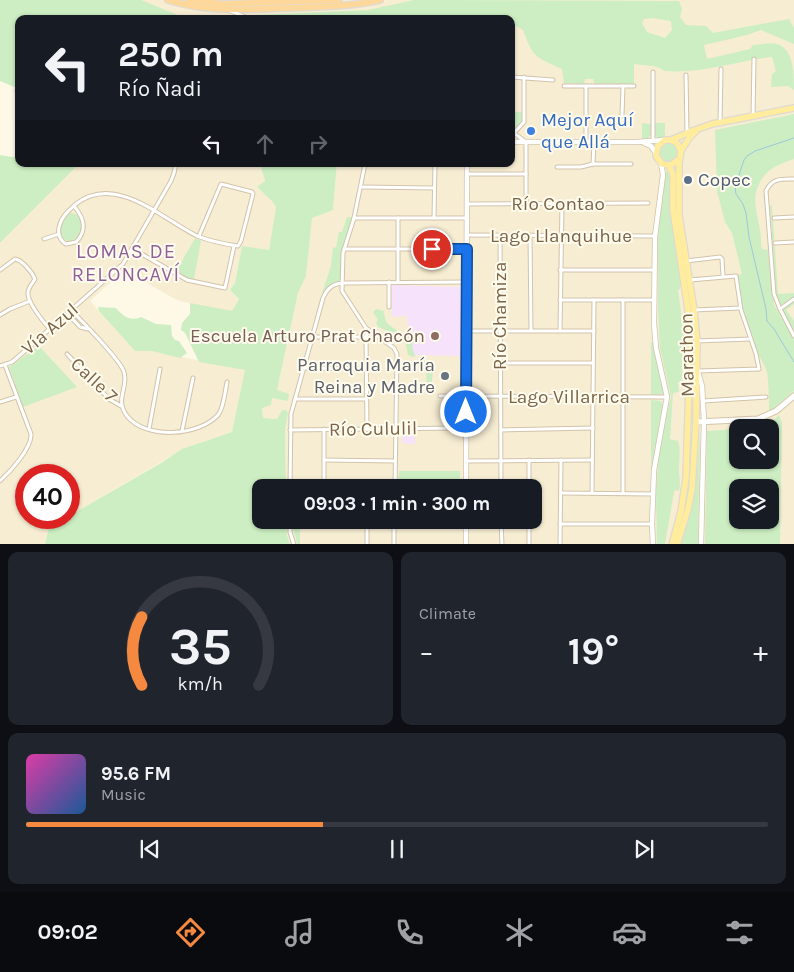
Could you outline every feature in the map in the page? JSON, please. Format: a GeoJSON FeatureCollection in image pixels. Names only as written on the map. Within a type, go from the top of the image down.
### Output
{"type":"FeatureCollection","features":[{"type":"Feature","properties":{"kind":"highway"},"geometry":{"type":"LineString","coordinates":[[168,0],[205,9],[231,11],[337,6],[364,4],[380,0]]}},
{"type":"Feature","properties":{"kind":"highway"},"geometry":{"type":"LineString","coordinates":[[188,0],[231,4],[339,0]]}},
{"type":"Feature","properties":{"kind":"main road"},"geometry":{"type":"LineString","coordinates":[[701,128],[689,138],[675,164],[668,166],[661,162],[656,154],[658,146],[668,140],[701,128],[720,123],[794,108]]}},
{"type":"Feature","properties":{"kind":"main road"},"geometry":{"type":"LineString","coordinates":[[668,140],[677,143],[681,151]]}},
{"type":"Feature","properties":{"kind":"main road","name":"Marathon"},"geometry":{"type":"LineString","coordinates":[[678,544],[692,489],[697,370],[694,310],[679,208],[679,159]]}},
{"type":"Feature","properties":{"kind":"main road","name":"Marathon"},"geometry":{"type":"LineString","coordinates":[[668,166],[673,174],[673,209],[689,324],[690,359],[684,497],[672,544]]}},
{"type":"Feature","properties":{"kind":"main road"},"geometry":{"type":"LineString","coordinates":[[688,414],[696,422],[758,419],[776,411],[794,396]]}},
{"type":"Feature","properties":{"kind":"main road"},"geometry":{"type":"LineString","coordinates":[[688,431],[696,422]]}},
{"type":"Feature","properties":{"kind":"street"},"geometry":{"type":"LineString","coordinates":[[249,15],[254,9]]}},
{"type":"Feature","properties":{"kind":"street"},"geometry":{"type":"LineString","coordinates":[[231,11],[240,15]]}},
{"type":"Feature","properties":{"kind":"street"},"geometry":{"type":"LineString","coordinates":[[753,116],[754,59]]}},
{"type":"Feature","properties":{"kind":"street"},"geometry":{"type":"LineString","coordinates":[[720,123],[721,69]]}},
{"type":"Feature","properties":{"kind":"street"},"geometry":{"type":"LineString","coordinates":[[653,72],[653,140]]}},
{"type":"Feature","properties":{"kind":"street"},"geometry":{"type":"LineString","coordinates":[[686,75],[687,133]]}},
{"type":"Feature","properties":{"kind":"street"},"geometry":{"type":"LineString","coordinates":[[515,77],[553,80]]}},
{"type":"Feature","properties":{"kind":"street"},"geometry":{"type":"LineString","coordinates":[[515,130],[524,122],[524,77]]}},
{"type":"Feature","properties":{"kind":"street"},"geometry":{"type":"LineString","coordinates":[[564,86],[634,86]]}},
{"type":"Feature","properties":{"kind":"street"},"geometry":{"type":"LineString","coordinates":[[586,86],[586,142]]}},
{"type":"Feature","properties":{"kind":"street"},"geometry":{"type":"LineString","coordinates":[[622,116],[623,86]]}},
{"type":"Feature","properties":{"kind":"street"},"geometry":{"type":"LineString","coordinates":[[515,134],[526,142]]}},
{"type":"Feature","properties":{"kind":"street"},"geometry":{"type":"LineString","coordinates":[[515,142],[637,142],[668,140]]}},
{"type":"Feature","properties":{"kind":"street"},"geometry":{"type":"LineString","coordinates":[[526,142],[526,204]]}},
{"type":"Feature","properties":{"kind":"street"},"geometry":{"type":"LineString","coordinates":[[593,164],[594,142]]}},
{"type":"Feature","properties":{"kind":"street"},"geometry":{"type":"LineString","coordinates":[[637,142],[651,146],[656,154]]}},
{"type":"Feature","properties":{"kind":"street"},"geometry":{"type":"LineString","coordinates":[[653,544],[652,494],[657,448],[667,398],[656,348],[654,300],[655,236],[663,175],[661,162]]}},
{"type":"Feature","properties":{"kind":"street"},"geometry":{"type":"LineString","coordinates":[[557,167],[581,167],[593,164],[631,164]]}},
{"type":"Feature","properties":{"kind":"street"},"geometry":{"type":"LineString","coordinates":[[663,175],[668,166]]}},
{"type":"Feature","properties":{"kind":"street","name":"Vía Azul"},"geometry":{"type":"LineString","coordinates":[[0,366],[15,359],[116,272],[133,249],[154,212],[175,167]]}},
{"type":"Feature","properties":{"kind":"street"},"geometry":{"type":"LineString","coordinates":[[364,167],[354,218],[344,249],[342,292],[368,330],[394,348],[397,356],[395,479]]}},
{"type":"Feature","properties":{"kind":"street"},"geometry":{"type":"LineString","coordinates":[[434,218],[435,167]]}},
{"type":"Feature","properties":{"kind":"street"},"geometry":{"type":"LineString","coordinates":[[466,479],[467,167]]}},
{"type":"Feature","properties":{"kind":"street"},"geometry":{"type":"LineString","coordinates":[[467,174],[526,174]]}},
{"type":"Feature","properties":{"kind":"street"},"geometry":{"type":"LineString","coordinates":[[794,179],[776,180],[771,183],[766,191],[774,294],[794,336]]}},
{"type":"Feature","properties":{"kind":"street"},"geometry":{"type":"LineString","coordinates":[[74,206],[83,220],[83,230],[76,242],[68,244],[62,240],[59,234],[61,222],[74,206],[91,196],[111,193],[126,196],[198,236],[239,246],[252,192],[221,184],[198,236]]}},
{"type":"Feature","properties":{"kind":"street"},"geometry":{"type":"LineString","coordinates":[[361,187],[434,188]]}},
{"type":"Feature","properties":{"kind":"street"},"geometry":{"type":"LineString","coordinates":[[560,331],[562,203]]}},
{"type":"Feature","properties":{"kind":"street","name":"Río Contao"},"geometry":{"type":"LineString","coordinates":[[467,204],[648,204]]}},
{"type":"Feature","properties":{"kind":"street"},"geometry":{"type":"LineString","coordinates":[[774,218],[794,217]]}},
{"type":"Feature","properties":{"kind":"street"},"geometry":{"type":"LineString","coordinates":[[354,218],[467,218]]}},
{"type":"Feature","properties":{"kind":"street"},"geometry":{"type":"LineString","coordinates":[[398,218],[398,282]]}},
{"type":"Feature","properties":{"kind":"street"},"geometry":{"type":"LineString","coordinates":[[44,239],[59,234]]}},
{"type":"Feature","properties":{"kind":"street","name":"Lago Llanquihue"},"geometry":{"type":"LineString","coordinates":[[467,235],[655,236]]}},
{"type":"Feature","properties":{"kind":"street","name":"Río Chamiza"},"geometry":{"type":"LineString","coordinates":[[500,235],[501,479]]}},
{"type":"Feature","properties":{"kind":"street"},"geometry":{"type":"LineString","coordinates":[[530,236],[530,331]]}},
{"type":"Feature","properties":{"kind":"street"},"geometry":{"type":"LineString","coordinates":[[775,243],[794,242]]}},
{"type":"Feature","properties":{"kind":"street"},"geometry":{"type":"LineString","coordinates":[[133,249],[187,280],[225,288],[234,246]]}},
{"type":"Feature","properties":{"kind":"street"},"geometry":{"type":"LineString","coordinates":[[344,249],[467,249]]}},
{"type":"Feature","properties":{"kind":"street"},"geometry":{"type":"LineString","coordinates":[[686,261],[720,257],[722,259],[723,276]]}},
{"type":"Feature","properties":{"kind":"street"},"geometry":{"type":"LineString","coordinates":[[0,270],[11,260],[19,260],[34,276],[35,279],[28,293],[30,301],[45,325],[50,329]]}},
{"type":"Feature","properties":{"kind":"street"},"geometry":{"type":"LineString","coordinates":[[560,270],[654,270]]}},
{"type":"Feature","properties":{"kind":"street"},"geometry":{"type":"LineString","coordinates":[[689,280],[736,276],[740,308],[747,324],[759,369],[697,370]]}},
{"type":"Feature","properties":{"kind":"street"},"geometry":{"type":"LineString","coordinates":[[388,282],[388,307]]}},
{"type":"Feature","properties":{"kind":"street"},"geometry":{"type":"LineString","coordinates":[[290,479],[290,430],[295,399],[324,295],[331,286],[342,283],[467,282]]}},
{"type":"Feature","properties":{"kind":"street"},"geometry":{"type":"LineString","coordinates":[[780,309],[794,299]]}},
{"type":"Feature","properties":{"kind":"street"},"geometry":{"type":"LineString","coordinates":[[560,300],[654,300]]}},
{"type":"Feature","properties":{"kind":"street"},"geometry":{"type":"LineString","coordinates":[[592,493],[594,300]]}},
{"type":"Feature","properties":{"kind":"street"},"geometry":{"type":"LineString","coordinates":[[622,300],[623,492]]}},
{"type":"Feature","properties":{"kind":"street"},"geometry":{"type":"LineString","coordinates":[[0,315],[30,301]]}},
{"type":"Feature","properties":{"kind":"street"},"geometry":{"type":"LineString","coordinates":[[694,310],[740,308]]}},
{"type":"Feature","properties":{"kind":"street"},"geometry":{"type":"LineString","coordinates":[[72,311],[124,369],[125,380],[121,406]]}},
{"type":"Feature","properties":{"kind":"street"},"geometry":{"type":"LineString","coordinates":[[68,314],[80,326],[89,329]]}},
{"type":"Feature","properties":{"kind":"street"},"geometry":{"type":"LineString","coordinates":[[367,429],[366,337],[368,330]]}},
{"type":"Feature","properties":{"kind":"street"},"geometry":{"type":"LineString","coordinates":[[466,331],[594,331]]}},
{"type":"Feature","properties":{"kind":"street"},"geometry":{"type":"LineString","coordinates":[[312,337],[366,337]]}},
{"type":"Feature","properties":{"kind":"street"},"geometry":{"type":"LineString","coordinates":[[697,341],[750,339]]}},
{"type":"Feature","properties":{"kind":"street","name":"Calle 7"},"geometry":{"type":"LineString","coordinates":[[67,354],[109,398],[121,406],[129,419],[149,430]]}},
{"type":"Feature","properties":{"kind":"street"},"geometry":{"type":"LineString","coordinates":[[500,363],[593,363]]}},
{"type":"Feature","properties":{"kind":"street"},"geometry":{"type":"LineString","coordinates":[[0,481],[28,447],[31,440],[31,434],[5,365]]}},
{"type":"Feature","properties":{"kind":"street"},"geometry":{"type":"LineString","coordinates":[[160,368],[149,430],[172,433],[182,432],[212,420],[220,413],[227,382]]}},
{"type":"Feature","properties":{"kind":"street"},"geometry":{"type":"LineString","coordinates":[[304,368],[367,369]]}},
{"type":"Feature","properties":{"kind":"street","name":"Marathon"},"geometry":{"type":"LineString","coordinates":[[697,370],[702,386],[704,422],[701,544]]}},
{"type":"Feature","properties":{"kind":"street"},"geometry":{"type":"LineString","coordinates":[[182,432],[194,378]]}},
{"type":"Feature","properties":{"kind":"street","name":"Lago Villarrica"},"geometry":{"type":"LineString","coordinates":[[440,396],[667,398]]}},
{"type":"Feature","properties":{"kind":"street"},"geometry":{"type":"LineString","coordinates":[[0,402],[16,397]]}},
{"type":"Feature","properties":{"kind":"street"},"geometry":{"type":"LineString","coordinates":[[703,401],[766,397]]}},
{"type":"Feature","properties":{"kind":"street"},"geometry":{"type":"LineString","coordinates":[[295,399],[366,399]]}},
{"type":"Feature","properties":{"kind":"street","name":"Río Cululil"},"geometry":{"type":"LineString","coordinates":[[290,430],[457,428]]}},
{"type":"Feature","properties":{"kind":"street"},"geometry":{"type":"LineString","coordinates":[[501,430],[593,428]]}},
{"type":"Feature","properties":{"kind":"street"},"geometry":{"type":"LineString","coordinates":[[324,429],[324,479]]}},
{"type":"Feature","properties":{"kind":"street"},"geometry":{"type":"LineString","coordinates":[[324,460],[396,460]]}},
{"type":"Feature","properties":{"kind":"street"},"geometry":{"type":"LineString","coordinates":[[529,460],[529,479]]}},
{"type":"Feature","properties":{"kind":"street"},"geometry":{"type":"LineString","coordinates":[[560,544],[561,460]]}},
{"type":"Feature","properties":{"kind":"street"},"geometry":{"type":"LineString","coordinates":[[466,461],[592,460]]}},
{"type":"Feature","properties":{"kind":"street"},"geometry":{"type":"LineString","coordinates":[[561,493],[623,492],[652,494]]}},
{"type":"Feature","properties":{"kind":"street"},"geometry":{"type":"LineString","coordinates":[[560,524],[652,524]]}},
{"type":"Feature","properties":{"kind":"street"},"geometry":{"type":"LineString","coordinates":[[290,529],[294,544]]}},
{"type":"Feature","properties":{"kind":"street"},"geometry":{"type":"LineString","coordinates":[[367,529],[367,544]]}},
{"type":"Feature","properties":{"kind":"street"},"geometry":{"type":"LineString","coordinates":[[394,529],[394,544]]}},
{"type":"Feature","properties":{"kind":"street"},"geometry":{"type":"LineString","coordinates":[[466,529],[466,544]]}},
{"type":"Feature","properties":{"kind":"street"},"geometry":{"type":"LineString","coordinates":[[501,529],[502,544]]}},
{"type":"Feature","properties":{"kind":"street"},"geometry":{"type":"LineString","coordinates":[[529,529],[529,544]]}},
{"type":"Feature","properties":{"kind":"shaded area"},"geometry":{"type":"Polygon","coordinates":[[[16,0],[794,0],[794,544],[290,544],[287,529],[542,529],[542,479],[286,479],[285,430],[288,413],[282,410],[277,419],[263,418],[262,407],[271,405],[271,398],[288,400],[277,390],[298,293],[306,275],[312,217],[333,210],[337,167],[515,167],[515,15],[44,15],[16,0]]]}},
{"type":"Feature","properties":{"kind":"shaded area"},"geometry":{"type":"Polygon","coordinates":[[[76,167],[261,167],[265,181],[257,187],[276,207],[269,250],[242,246],[235,283],[230,290],[239,299],[232,312],[183,302],[124,270],[90,301],[135,351],[152,351],[246,370],[232,432],[185,448],[80,510],[80,464],[15,464],[15,529],[49,529],[45,544],[0,544],[0,243],[76,167]]]}},
{"type":"Feature","properties":{"kind":"shaded area","name":"Escuela Arturo Prat Chacón"},"geometry":{"type":"Polygon","coordinates":[[[392,285],[463,287],[461,356],[410,355],[407,316],[392,317],[392,285]]]}},
{"type":"Feature","properties":{"kind":"shaded area"},"geometry":{"type":"Polygon","coordinates":[[[402,432],[415,433],[415,444],[402,443],[402,432]]]}},
{"type":"Feature","properties":{"kind":"green space"},"geometry":{"type":"Polygon","coordinates":[[[0,0],[141,0],[178,15],[15,15],[15,87],[0,81],[0,0]]]}},
{"type":"Feature","properties":{"kind":"green space"},"geometry":{"type":"Polygon","coordinates":[[[414,0],[679,1],[682,9],[680,17],[686,25],[706,26],[713,33],[789,19],[794,28],[794,44],[761,30],[704,45],[707,59],[750,49],[753,45],[774,43],[783,47],[787,51],[792,63],[794,90],[788,86],[771,87],[772,74],[776,71],[772,57],[692,71],[664,71],[654,66],[634,64],[634,84],[595,84],[593,79],[585,79],[584,84],[564,83],[562,69],[536,56],[523,30],[515,25],[515,15],[254,15],[368,10],[414,0]],[[652,18],[644,19],[642,23],[647,32],[665,38],[672,30],[671,21],[652,18]]]}},
{"type":"Feature","properties":{"kind":"green space"},"geometry":{"type":"Polygon","coordinates":[[[515,112],[522,112],[522,123],[516,130],[515,112]]]}},
{"type":"Feature","properties":{"kind":"green space"},"geometry":{"type":"Polygon","coordinates":[[[794,114],[794,159],[770,170],[760,182],[755,197],[761,246],[762,249],[768,250],[774,305],[794,339],[794,391],[769,412],[767,372],[753,344],[745,319],[736,275],[742,274],[732,233],[725,222],[717,191],[715,130],[794,114]]]}},
{"type":"Feature","properties":{"kind":"green space"},"geometry":{"type":"Polygon","coordinates":[[[642,123],[651,124],[651,134],[648,139],[642,139],[642,123]]]}},
{"type":"Feature","properties":{"kind":"green space"},"geometry":{"type":"Polygon","coordinates":[[[655,123],[665,123],[665,138],[655,136],[655,123]]]}},
{"type":"Feature","properties":{"kind":"green space"},"geometry":{"type":"Polygon","coordinates":[[[669,143],[676,146],[679,153],[676,160],[669,163],[662,160],[659,153],[662,146],[669,143]]]}},
{"type":"Feature","properties":{"kind":"green space"},"geometry":{"type":"Polygon","coordinates":[[[0,155],[15,157],[15,167],[76,167],[0,243],[0,155]]]}},
{"type":"Feature","properties":{"kind":"green space"},"geometry":{"type":"Polygon","coordinates":[[[261,167],[337,167],[333,210],[312,218],[306,276],[298,293],[277,390],[289,394],[288,401],[272,398],[271,405],[262,408],[263,418],[277,419],[282,410],[286,410],[288,413],[285,430],[286,479],[252,479],[252,529],[287,529],[290,544],[45,544],[49,529],[80,529],[80,510],[182,449],[232,432],[245,370],[199,362],[185,333],[181,330],[182,323],[190,314],[190,303],[232,311],[239,299],[230,290],[235,283],[242,246],[269,250],[276,207],[257,187],[265,181],[261,167]]]}},
{"type":"Feature","properties":{"kind":"green space"},"geometry":{"type":"Polygon","coordinates":[[[668,170],[670,175],[671,214],[681,282],[680,289],[678,290],[684,335],[682,381],[678,382],[679,392],[673,393],[670,439],[678,441],[679,445],[680,485],[679,491],[675,490],[674,492],[665,544],[657,544],[656,493],[659,449],[671,397],[660,348],[658,310],[658,239],[665,174],[668,170]]]}},
{"type":"Feature","properties":{"kind":"green space"},"geometry":{"type":"Polygon","coordinates":[[[772,205],[778,294],[794,293],[794,297],[781,305],[776,293],[770,206],[772,205]]]}},
{"type":"Feature","properties":{"kind":"green space"},"geometry":{"type":"Polygon","coordinates":[[[71,213],[79,215],[81,228],[79,235],[68,242],[62,237],[61,227],[71,213]]]}},
{"type":"Feature","properties":{"kind":"green space"},"geometry":{"type":"Polygon","coordinates":[[[347,217],[352,217],[341,253],[341,280],[329,286],[322,293],[331,266],[333,247],[336,248],[339,232],[342,232],[347,217]]]}},
{"type":"Feature","properties":{"kind":"green space"},"geometry":{"type":"Polygon","coordinates":[[[195,238],[201,241],[194,279],[187,278],[176,272],[195,238]]]}},
{"type":"Feature","properties":{"kind":"green space"},"geometry":{"type":"Polygon","coordinates":[[[794,301],[794,304],[786,310],[794,321],[794,331],[782,310],[794,301]]]}},
{"type":"Feature","properties":{"kind":"green space"},"geometry":{"type":"Polygon","coordinates":[[[98,307],[116,308],[124,316],[133,319],[141,317],[156,324],[171,325],[172,336],[175,340],[179,341],[187,353],[180,358],[152,351],[135,351],[99,311],[98,307]]]}},
{"type":"Feature","properties":{"kind":"green space"},"geometry":{"type":"Polygon","coordinates":[[[376,309],[384,311],[387,323],[397,330],[398,333],[378,327],[376,323],[378,320],[373,312],[376,309]]]}},
{"type":"Feature","properties":{"kind":"green space"},"geometry":{"type":"Polygon","coordinates":[[[402,335],[414,336],[412,347],[415,356],[413,357],[408,355],[402,338],[402,335]]]}},
{"type":"Feature","properties":{"kind":"green space"},"geometry":{"type":"Polygon","coordinates":[[[651,342],[653,342],[663,394],[651,395],[651,342]]]}},
{"type":"Feature","properties":{"kind":"green space"},"geometry":{"type":"Polygon","coordinates":[[[39,346],[77,387],[23,407],[9,367],[39,346]]]}},
{"type":"Feature","properties":{"kind":"green space"},"geometry":{"type":"Polygon","coordinates":[[[423,361],[433,361],[431,389],[427,388],[426,372],[422,370],[420,363],[423,361]]]}},
{"type":"Feature","properties":{"kind":"green space"},"geometry":{"type":"Polygon","coordinates":[[[651,400],[661,401],[663,405],[655,450],[651,492],[651,400]]]}},
{"type":"Feature","properties":{"kind":"green space"},"geometry":{"type":"Polygon","coordinates":[[[779,415],[782,423],[780,544],[705,544],[707,431],[729,430],[729,469],[779,469],[779,419],[775,419],[779,415]]]}},
{"type":"Feature","properties":{"kind":"green space"},"geometry":{"type":"Polygon","coordinates":[[[700,433],[698,544],[681,544],[697,470],[700,433]]]}},
{"type":"Feature","properties":{"kind":"green space"},"geometry":{"type":"Polygon","coordinates":[[[399,471],[460,471],[460,479],[398,479],[399,471]]]}},
{"type":"Feature","properties":{"kind":"green space"},"geometry":{"type":"Polygon","coordinates":[[[293,529],[300,529],[300,544],[297,544],[293,529]]]}},
{"type":"Feature","properties":{"kind":"waterway"},"geometry":{"type":"LineString","coordinates":[[794,138],[755,151],[747,156],[735,187],[736,194],[743,204],[746,213],[749,237],[766,309],[767,321],[794,362]]}},
{"type":"Feature","properties":{"kind":"place","name":"Mejor Aquí que Allá"},"geometry":{"type":"Point","coordinates":[531,131]}},
{"type":"Feature","properties":{"kind":"place","name":"Copec"},"geometry":{"type":"Point","coordinates":[688,180]}},
{"type":"Feature","properties":{"kind":"place","name":"Escuela Arturo Prat Chacón"},"geometry":{"type":"Point","coordinates":[435,336]}},
{"type":"Feature","properties":{"kind":"place","name":"Parroquia María Reina y Madre"},"geometry":{"type":"Point","coordinates":[445,376]}},
{"type":"Feature","properties":{"kind":"district","name":"LOMAS DE RELONCAVÍ"},"geometry":{"type":"Point","coordinates":[126,262]}},
{"type":"Feature","properties":{"kind":"route"},"geometry":{"type":"LineString","coordinates":[[432,249],[467,249],[466,412]]}}]}
